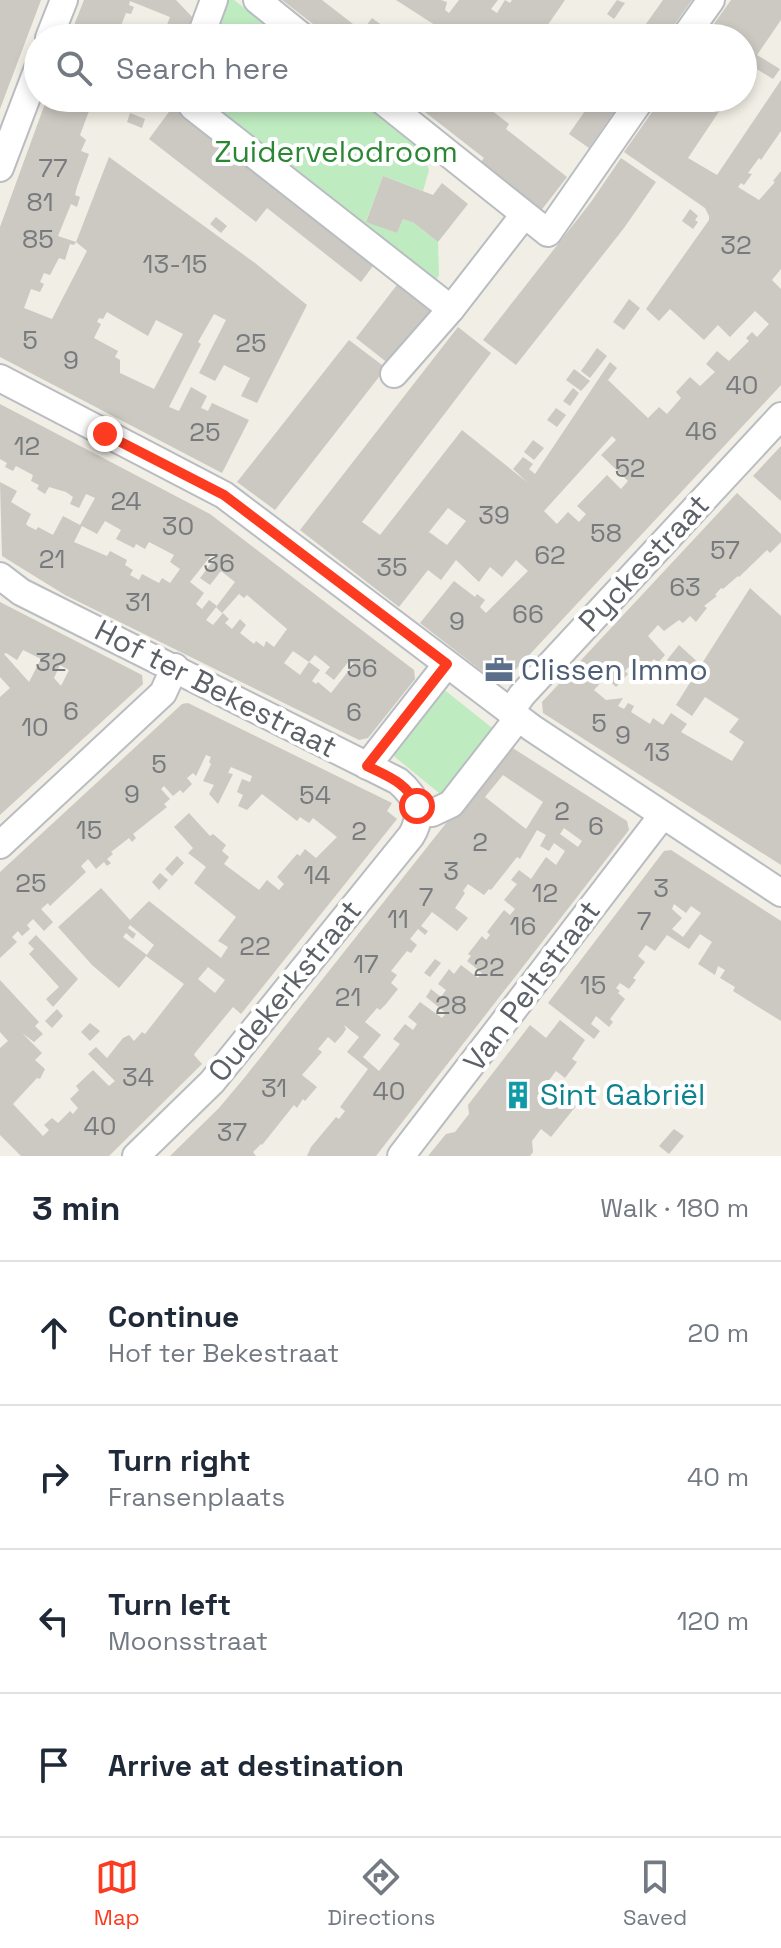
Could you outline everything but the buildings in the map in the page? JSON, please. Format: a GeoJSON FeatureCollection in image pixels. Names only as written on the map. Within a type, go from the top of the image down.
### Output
{"type":"FeatureCollection","features":[{"type":"Feature","properties":{"kind":"street"},"geometry":{"type":"LineString","coordinates":[[55,24],[64,0]]}},
{"type":"Feature","properties":{"kind":"street"},"geometry":{"type":"LineString","coordinates":[[205,24],[214,0]]}},
{"type":"Feature","properties":{"kind":"street"},"geometry":{"type":"LineString","coordinates":[[257,0],[287,24]]}},
{"type":"Feature","properties":{"kind":"street"},"geometry":{"type":"LineString","coordinates":[[694,24],[711,0]]}},
{"type":"Feature","properties":{"kind":"street"},"geometry":{"type":"LineString","coordinates":[[0,168],[24,105]]}},
{"type":"Feature","properties":{"kind":"street"},"geometry":{"type":"LineString","coordinates":[[199,112],[451,309]]}},
{"type":"Feature","properties":{"kind":"street"},"geometry":{"type":"LineString","coordinates":[[396,112],[548,233],[632,112]]}},
{"type":"Feature","properties":{"kind":"street"},"geometry":{"type":"LineString","coordinates":[[394,374],[451,309],[524,215]]}},
{"type":"Feature","properties":{"kind":"street"},"geometry":{"type":"LineString","coordinates":[[0,378],[224,495],[514,715],[781,893]]}},
{"type":"Feature","properties":{"kind":"street","name":"Pyckestraat"},"geometry":{"type":"LineString","coordinates":[[418,814],[432,813],[451,804],[514,715],[522,695],[781,416]]}},
{"type":"Feature","properties":{"kind":"street","name":"Hof ter Bekestraat"},"geometry":{"type":"LineString","coordinates":[[0,576],[21,592],[175,667],[404,786],[415,799],[418,814]]}},
{"type":"Feature","properties":{"kind":"street"},"geometry":{"type":"LineString","coordinates":[[367,766],[447,664]]}},
{"type":"Feature","properties":{"kind":"street"},"geometry":{"type":"LineString","coordinates":[[0,845],[163,693],[175,667]]}},
{"type":"Feature","properties":{"kind":"street","name":"Oudekerkstraat"},"geometry":{"type":"LineString","coordinates":[[136,1156],[212,1082],[411,836],[418,822],[418,814]]}},
{"type":"Feature","properties":{"kind":"street","name":"Van Peltstraat"},"geometry":{"type":"LineString","coordinates":[[401,1156],[662,816]]}},
{"type":"Feature","properties":{"kind":"green space"},"geometry":{"type":"Polygon","coordinates":[[[221,0],[234,0],[265,24],[212,24],[221,0]]]}},
{"type":"Feature","properties":{"kind":"green space","name":"Zuidervelodroom"},"geometry":{"type":"Polygon","coordinates":[[[210,112],[378,112],[419,144],[429,170],[423,191],[383,176],[366,221],[397,233],[403,219],[414,223],[438,242],[439,275],[429,292],[210,112]]]}},
{"type":"Feature","properties":{"kind":"green space"},"geometry":{"type":"Polygon","coordinates":[[[442,688],[496,731],[444,797],[390,753],[442,688]]]}},
{"type":"Feature","properties":{"kind":"place","name":"Clissen Immo"},"geometry":{"type":"Point","coordinates":[499,670]}},
{"type":"Feature","properties":{"kind":"place","name":"Sint Gabriël"},"geometry":{"type":"Point","coordinates":[518,1095]}},
{"type":"Feature","properties":{"kind":"route"},"geometry":{"type":"LineString","coordinates":[[105,434],[224,495],[447,664],[367,766],[398,781],[415,799],[417,806]]}}]}
